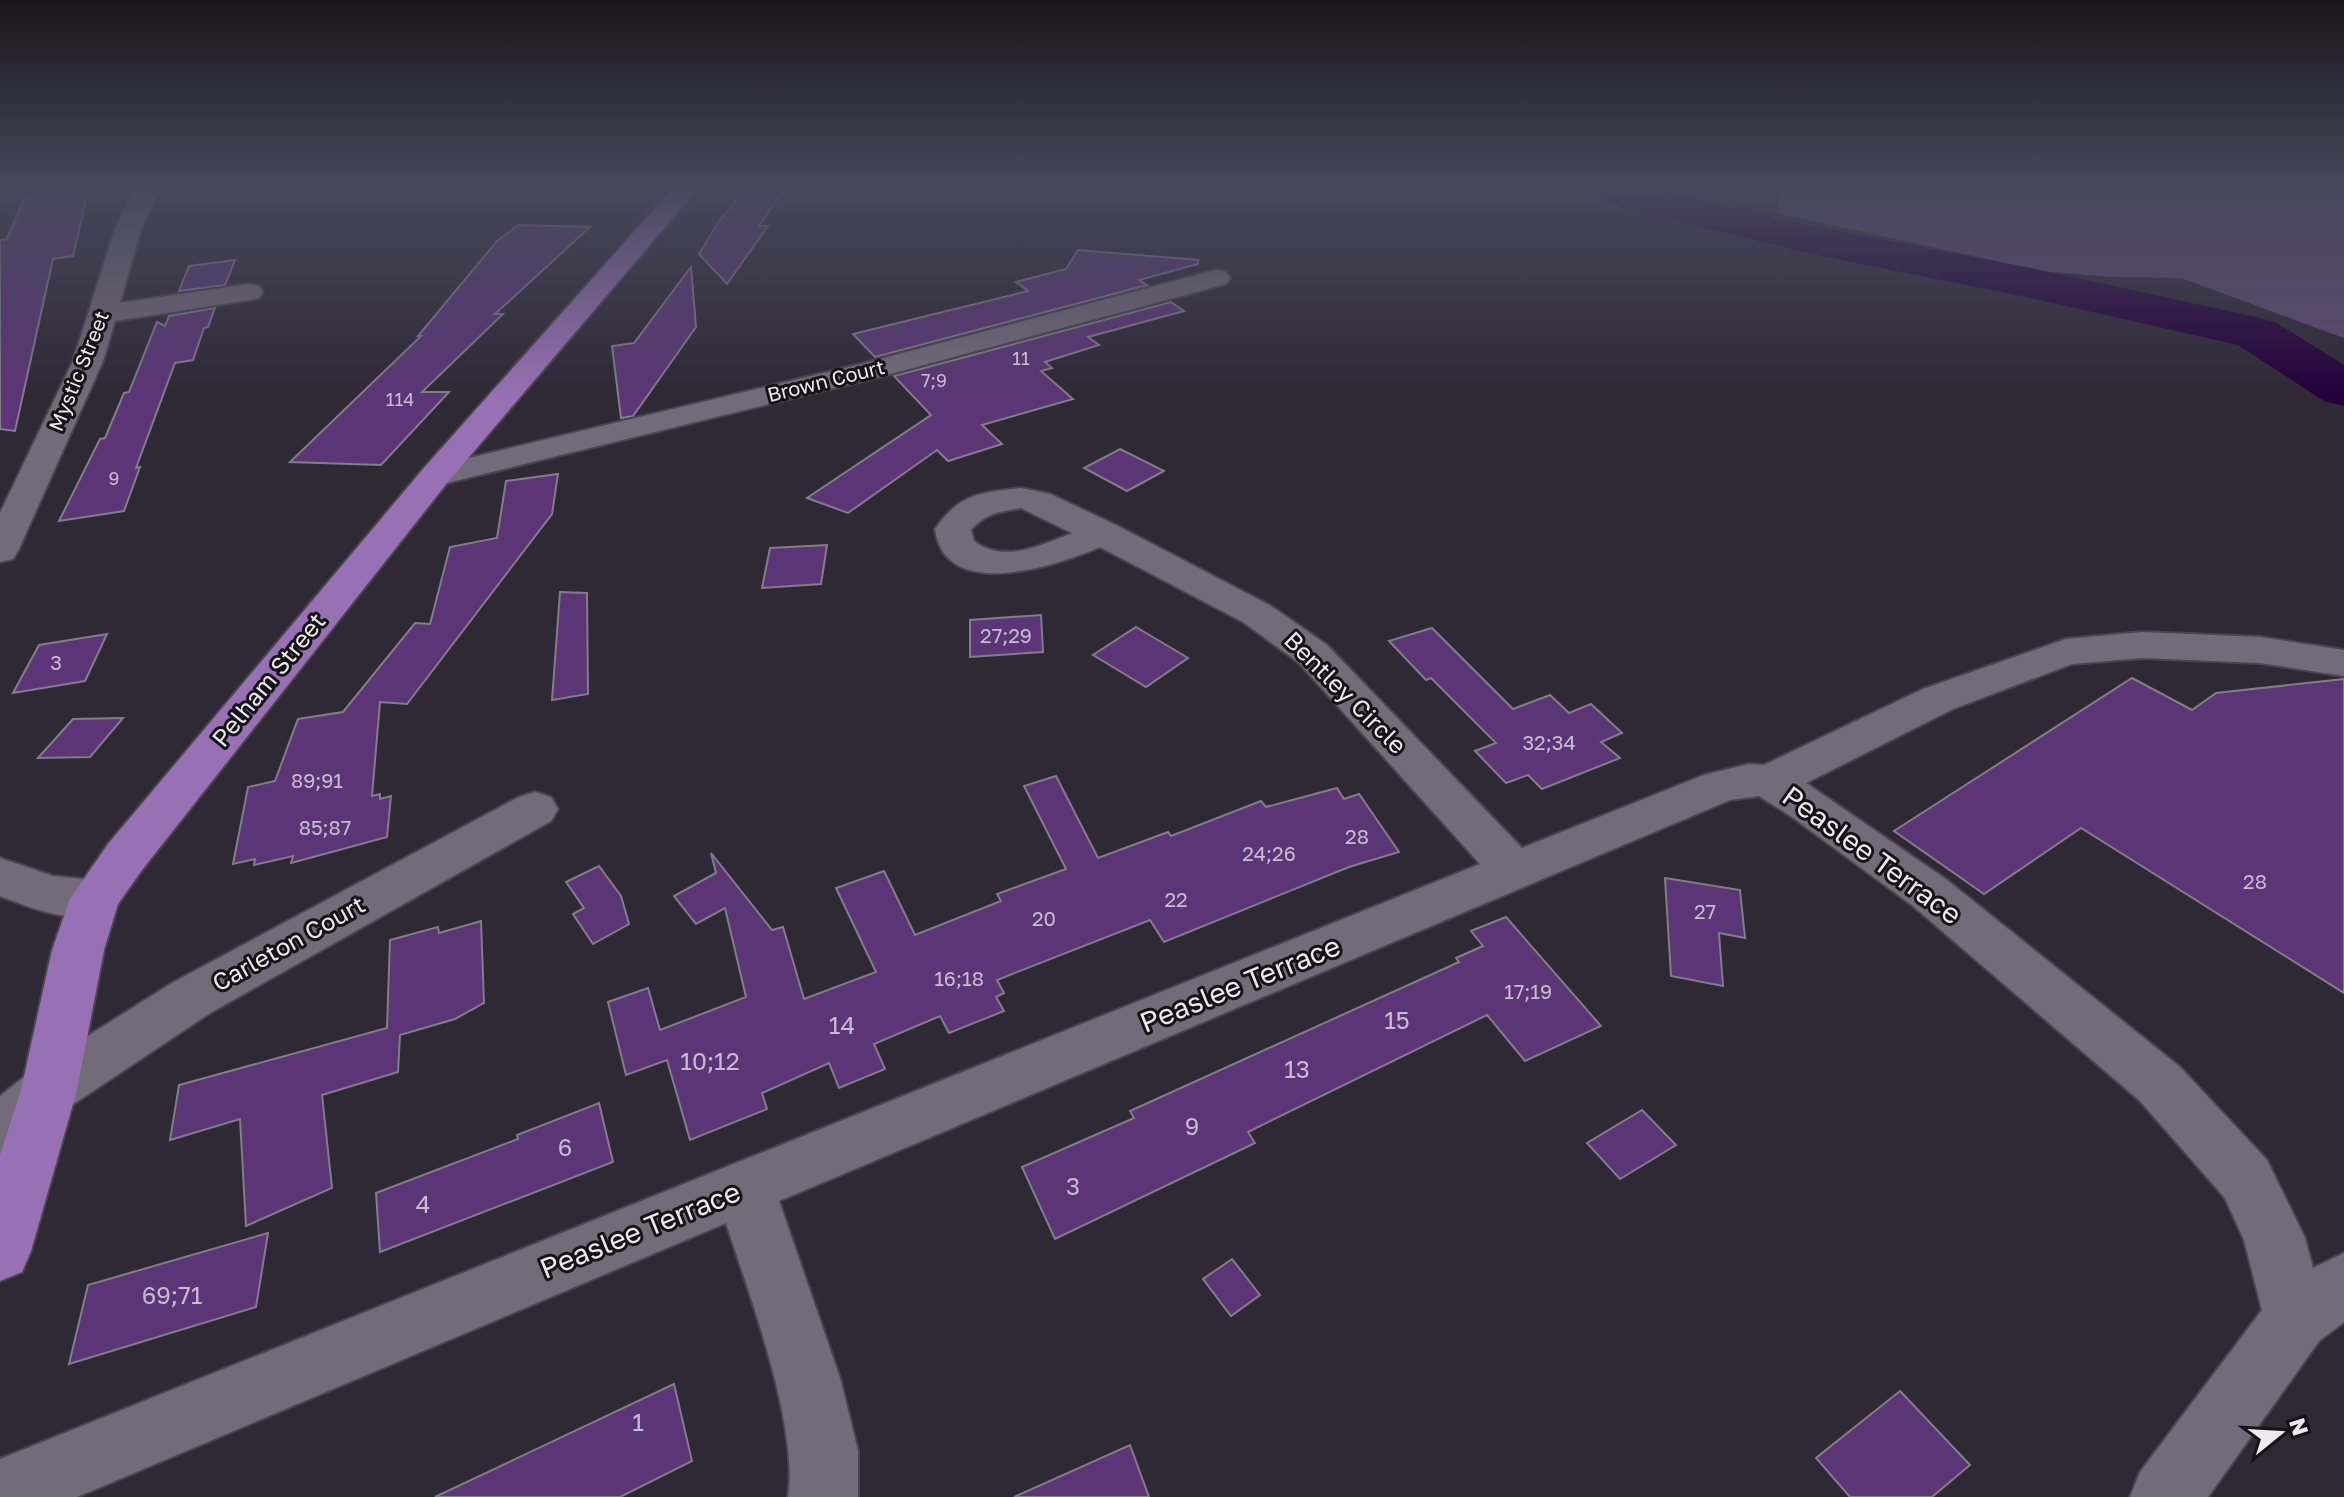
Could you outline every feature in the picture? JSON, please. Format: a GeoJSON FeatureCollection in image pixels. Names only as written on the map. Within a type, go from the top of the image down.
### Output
{"type":"FeatureCollection","features":[{"type":"Feature","properties":{"kind":"main road","name":"Pelham Street"},"geometry":{"type":"LineString","coordinates":[[0,1251],[49,1090],[78,950],[95,899],[125,857],[435,476],[626,257]]}},
{"type":"Feature","properties":{"kind":"street","name":"Mystic Street"},"geometry":{"type":"LineString","coordinates":[[0,551],[74,393],[120,257]]}},
{"type":"Feature","properties":{"kind":"street","name":"Brown Court"},"geometry":{"type":"LineString","coordinates":[[435,476],[872,370],[1216,278]]}},
{"type":"Feature","properties":{"kind":"street"},"geometry":{"type":"LineString","coordinates":[[103,314],[249,292]]}},
{"type":"Feature","properties":{"kind":"street","name":"Bentley Circle"},"geometry":{"type":"LineString","coordinates":[[1103,533],[1289,634],[1335,676],[1515,871]]}},
{"type":"Feature","properties":{"kind":"street"},"geometry":{"type":"LineString","coordinates":[[1768,781],[1810,764],[1938,699],[2066,652],[2142,645],[2260,650],[2344,663]]}},
{"type":"Feature","properties":{"kind":"street","name":"Peaslee Terrace"},"geometry":{"type":"LineString","coordinates":[[0,1494],[1720,786],[1749,780],[1768,781],[1783,788],[1864,843],[1930,893],[2160,1084],[2246,1179],[2274,1238],[2320,1301]]}},
{"type":"Feature","properties":{"kind":"street","name":"Carleton Court"},"geometry":{"type":"LineString","coordinates":[[0,1131],[49,1090],[191,998],[535,809]]}},
{"type":"Feature","properties":{"kind":"street"},"geometry":{"type":"LineString","coordinates":[[0,876],[49,895],[95,899]]}},
{"type":"Feature","properties":{"kind":"street"},"geometry":{"type":"LineString","coordinates":[[744,1188],[800,1348],[821,1436],[826,1486],[823,1497]]}},
{"type":"Feature","properties":{"kind":"street"},"geometry":{"type":"LineString","coordinates":[[2165,1497],[2320,1301]]}},
{"type":"Feature","properties":{"kind":"shaded area"},"geometry":{"type":"Polygon","coordinates":[[[1977,257],[2344,257],[2344,338],[2181,278],[2110,277],[2042,271],[1977,257]]]}},
{"type":"Feature","properties":{"kind":"building"},"geometry":{"type":"Polygon","coordinates":[[[0,257],[67,257],[53,259],[15,431],[0,429],[0,257]]]}},
{"type":"Feature","properties":{"kind":"building"},"geometry":{"type":"Polygon","coordinates":[[[484,257],[557,257],[495,314],[503,314],[422,392],[449,392],[381,465],[290,462],[421,336],[418,336],[484,257]]]}},
{"type":"Feature","properties":{"kind":"building"},"geometry":{"type":"Polygon","coordinates":[[[702,257],[746,257],[727,284],[702,257]]]}},
{"type":"Feature","properties":{"kind":"building"},"geometry":{"type":"Polygon","coordinates":[[[1074,257],[1198,260],[1198,264],[1139,280],[1147,285],[875,357],[853,334],[1028,291],[1016,282],[1066,269],[1074,257]]]}},
{"type":"Feature","properties":{"kind":"building"},"geometry":{"type":"Polygon","coordinates":[[[235,260],[225,285],[179,291],[189,266],[235,260]]]}},
{"type":"Feature","properties":{"kind":"building"},"geometry":{"type":"Polygon","coordinates":[[[691,267],[696,327],[633,416],[621,418],[612,346],[634,343],[691,267]]]}},
{"type":"Feature","properties":{"kind":"building"},"geometry":{"type":"Polygon","coordinates":[[[1171,302],[1184,311],[1088,337],[1099,345],[1045,362],[1052,368],[1041,371],[1073,399],[982,425],[1002,444],[948,461],[937,450],[848,513],[807,498],[931,415],[894,376],[1171,302]]]}},
{"type":"Feature","properties":{"kind":"building"},"geometry":{"type":"Polygon","coordinates":[[[215,308],[193,360],[175,363],[136,468],[140,467],[124,511],[59,521],[100,439],[105,438],[124,393],[129,392],[157,322],[165,326],[169,316],[215,308]]]}},
{"type":"Feature","properties":{"kind":"building"},"geometry":{"type":"Polygon","coordinates":[[[1120,449],[1164,471],[1127,491],[1084,468],[1120,449]]]}},
{"type":"Feature","properties":{"kind":"building"},"geometry":{"type":"Polygon","coordinates":[[[558,474],[552,514],[407,704],[380,702],[372,796],[380,794],[380,799],[391,796],[387,837],[291,863],[293,856],[254,865],[255,859],[233,864],[248,787],[275,781],[298,719],[343,712],[415,623],[430,624],[450,547],[497,538],[506,481],[558,474]]]}},
{"type":"Feature","properties":{"kind":"building"},"geometry":{"type":"Polygon","coordinates":[[[827,545],[821,584],[762,588],[770,548],[827,545]]]}},
{"type":"Feature","properties":{"kind":"building"},"geometry":{"type":"Polygon","coordinates":[[[560,592],[587,593],[588,694],[552,700],[560,592]]]}},
{"type":"Feature","properties":{"kind":"building"},"geometry":{"type":"Polygon","coordinates":[[[1041,615],[1043,652],[970,657],[970,620],[1041,615]]]}},
{"type":"Feature","properties":{"kind":"building"},"geometry":{"type":"Polygon","coordinates":[[[1136,627],[1188,658],[1146,687],[1093,655],[1136,627]]]}},
{"type":"Feature","properties":{"kind":"building"},"geometry":{"type":"Polygon","coordinates":[[[1432,628],[1513,709],[1550,695],[1569,713],[1591,704],[1622,733],[1601,742],[1620,758],[1542,789],[1528,775],[1506,783],[1475,751],[1496,743],[1431,678],[1426,680],[1389,641],[1432,628]]]}},
{"type":"Feature","properties":{"kind":"building"},"geometry":{"type":"Polygon","coordinates":[[[107,634],[85,681],[13,693],[39,645],[107,634]]]}},
{"type":"Feature","properties":{"kind":"building"},"geometry":{"type":"Polygon","coordinates":[[[2132,678],[2192,710],[2216,693],[2344,679],[2344,993],[2081,828],[1984,894],[1894,831],[2132,678]]]}},
{"type":"Feature","properties":{"kind":"building"},"geometry":{"type":"Polygon","coordinates":[[[123,718],[90,757],[38,758],[73,719],[123,718]]]}},
{"type":"Feature","properties":{"kind":"building"},"geometry":{"type":"Polygon","coordinates":[[[1056,776],[1098,858],[1168,832],[1171,836],[1261,801],[1266,807],[1337,788],[1344,799],[1359,794],[1399,852],[1349,867],[1164,942],[1150,920],[997,980],[1004,993],[996,997],[1004,1011],[949,1033],[940,1016],[874,1044],[885,1069],[839,1088],[829,1063],[762,1093],[767,1109],[690,1140],[667,1060],[626,1075],[608,1002],[648,988],[660,1030],[746,997],[725,908],[696,924],[674,896],[716,873],[711,853],[772,930],[783,927],[804,999],[876,972],[836,888],[884,871],[915,935],[1001,901],[997,894],[1066,869],[1024,786],[1056,776]]]}},
{"type":"Feature","properties":{"kind":"building"},"geometry":{"type":"Polygon","coordinates":[[[599,866],[621,896],[629,924],[593,944],[573,914],[584,908],[566,882],[599,866]]]}},
{"type":"Feature","properties":{"kind":"building"},"geometry":{"type":"Polygon","coordinates":[[[1665,878],[1740,890],[1745,938],[1719,933],[1723,986],[1671,976],[1665,878]]]}},
{"type":"Feature","properties":{"kind":"building"},"geometry":{"type":"Polygon","coordinates":[[[1506,917],[1601,1026],[1525,1061],[1487,1015],[1248,1132],[1255,1143],[1055,1239],[1022,1167],[1134,1118],[1130,1111],[1459,962],[1456,958],[1483,946],[1471,931],[1506,917]]]}},
{"type":"Feature","properties":{"kind":"building"},"geometry":{"type":"Polygon","coordinates":[[[481,921],[484,1003],[455,1019],[400,1035],[398,1072],[322,1095],[332,1188],[246,1226],[240,1119],[170,1140],[179,1085],[387,1028],[390,940],[438,927],[439,933],[481,921]]]}},
{"type":"Feature","properties":{"kind":"building"},"geometry":{"type":"Polygon","coordinates":[[[599,1103],[613,1162],[380,1252],[376,1193],[518,1139],[517,1135],[599,1103]]]}},
{"type":"Feature","properties":{"kind":"building"},"geometry":{"type":"Polygon","coordinates":[[[1642,1110],[1676,1145],[1620,1179],[1587,1143],[1642,1110]]]}},
{"type":"Feature","properties":{"kind":"building"},"geometry":{"type":"Polygon","coordinates":[[[268,1233],[256,1307],[69,1364],[88,1285],[268,1233]]]}},
{"type":"Feature","properties":{"kind":"building"},"geometry":{"type":"Polygon","coordinates":[[[1232,1259],[1260,1295],[1231,1316],[1203,1279],[1232,1259]]]}},
{"type":"Feature","properties":{"kind":"building"},"geometry":{"type":"Polygon","coordinates":[[[674,1384],[692,1461],[620,1497],[435,1497],[674,1384]]]}},
{"type":"Feature","properties":{"kind":"building"},"geometry":{"type":"Polygon","coordinates":[[[1900,1391],[1970,1465],[1932,1497],[1850,1497],[1816,1458],[1900,1391]]]}},
{"type":"Feature","properties":{"kind":"building"},"geometry":{"type":"Polygon","coordinates":[[[1130,1445],[1149,1497],[1014,1497],[1130,1445]]]}},
{"type":"Feature","properties":{"kind":"waterway"},"geometry":{"type":"LineString","coordinates":[[1898,257],[2256,333],[2344,389]]}}]}
